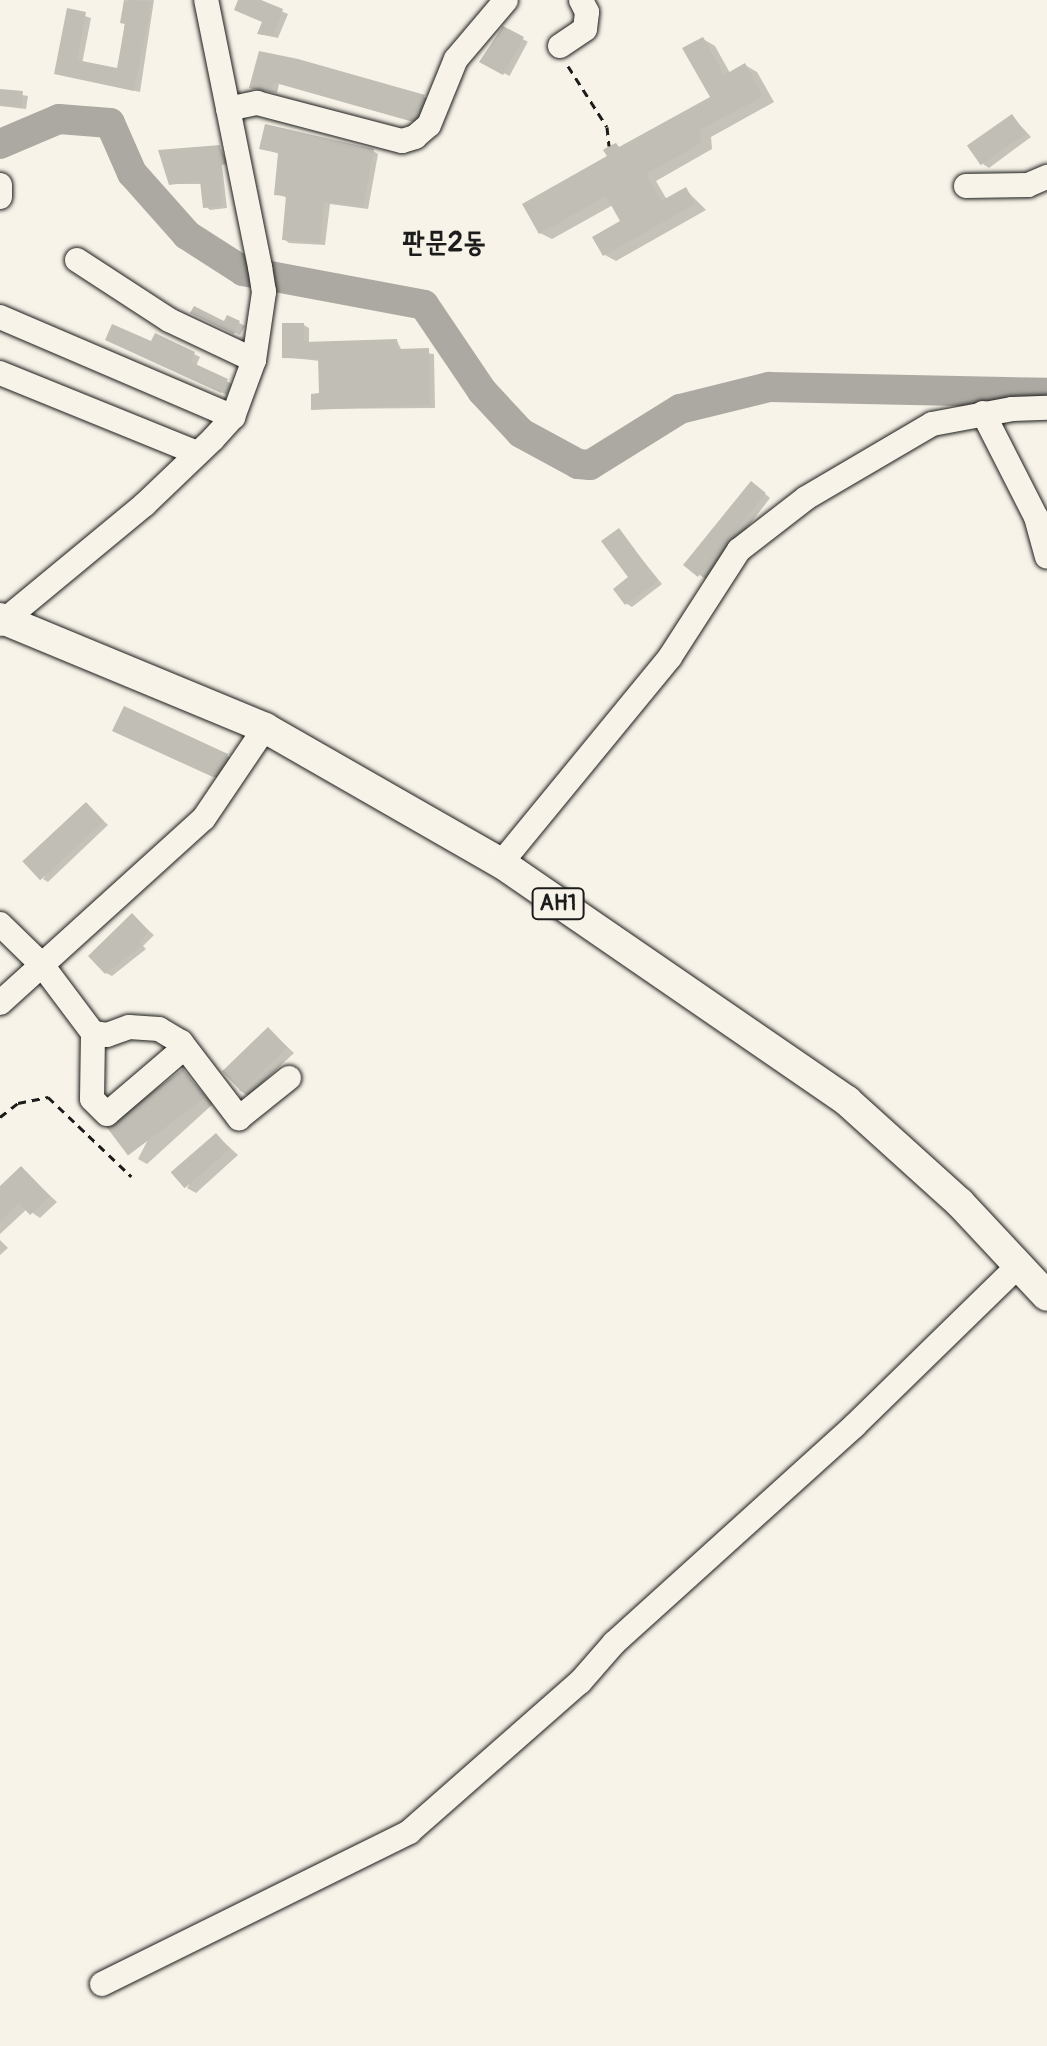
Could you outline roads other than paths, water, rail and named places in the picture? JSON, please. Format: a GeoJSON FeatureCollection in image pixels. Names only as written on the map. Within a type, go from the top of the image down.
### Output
{"type":"FeatureCollection","features":[{"type":"Feature","properties":{"kind":"main road","name":"AH1"},"geometry":{"type":"LineString","coordinates":[[1,620],[265,728],[501,863],[847,1101],[1020,1264],[1047,1296]]}},
{"type":"Feature","properties":{"kind":"street"},"geometry":{"type":"LineString","coordinates":[[1,620],[144,505],[233,417],[254,360],[264,292],[206,0]]}},
{"type":"Feature","properties":{"kind":"street"},"geometry":{"type":"LineString","coordinates":[[228,109],[257,103],[402,141],[415,137],[429,125],[456,59],[506,0]]}},
{"type":"Feature","properties":{"kind":"street"},"geometry":{"type":"LineString","coordinates":[[560,46],[585,29],[587,12],[581,0]]}},
{"type":"Feature","properties":{"kind":"street"},"geometry":{"type":"LineString","coordinates":[[966,186],[1028,185],[1047,177]]}},
{"type":"Feature","properties":{"kind":"street"},"geometry":{"type":"LineString","coordinates":[[0,185],[0,197]]}},
{"type":"Feature","properties":{"kind":"street"},"geometry":{"type":"LineString","coordinates":[[77,260],[169,320],[254,360]]}},
{"type":"Feature","properties":{"kind":"street"},"geometry":{"type":"LineString","coordinates":[[0,317],[233,417]]}},
{"type":"Feature","properties":{"kind":"street"},"geometry":{"type":"LineString","coordinates":[[0,373],[197,453]]}},
{"type":"Feature","properties":{"kind":"street"},"geometry":{"type":"LineString","coordinates":[[501,863],[670,657],[739,550],[806,498],[932,424],[983,413],[1047,408]]}},
{"type":"Feature","properties":{"kind":"street"},"geometry":{"type":"LineString","coordinates":[[983,413],[1036,517],[1047,557]]}},
{"type":"Feature","properties":{"kind":"street"},"geometry":{"type":"LineString","coordinates":[[0,1003],[204,818],[265,728]]}},
{"type":"Feature","properties":{"kind":"street"},"geometry":{"type":"LineString","coordinates":[[0,924],[42,965],[93,1033],[89,1093],[107,1114],[184,1048]]}},
{"type":"Feature","properties":{"kind":"street"},"geometry":{"type":"LineString","coordinates":[[93,1033],[107,1035],[129,1027],[159,1029],[184,1048],[239,1118],[289,1078]]}},
{"type":"Feature","properties":{"kind":"street"},"geometry":{"type":"LineString","coordinates":[[102,1984],[409,1832],[580,1682],[625,1632],[854,1426],[1020,1264]]}},
{"type":"Feature","properties":{"kind":"waterway"},"geometry":{"type":"LineString","coordinates":[[0,144],[59,119],[110,123],[132,173],[187,235],[243,271],[424,305],[482,391],[521,433],[578,464],[590,465],[680,409],[769,387],[1047,393]]}},
{"type":"Feature","properties":{"kind":"district","name":"판문2동"},"geometry":{"type":"Point","coordinates":[444,243]}}]}
